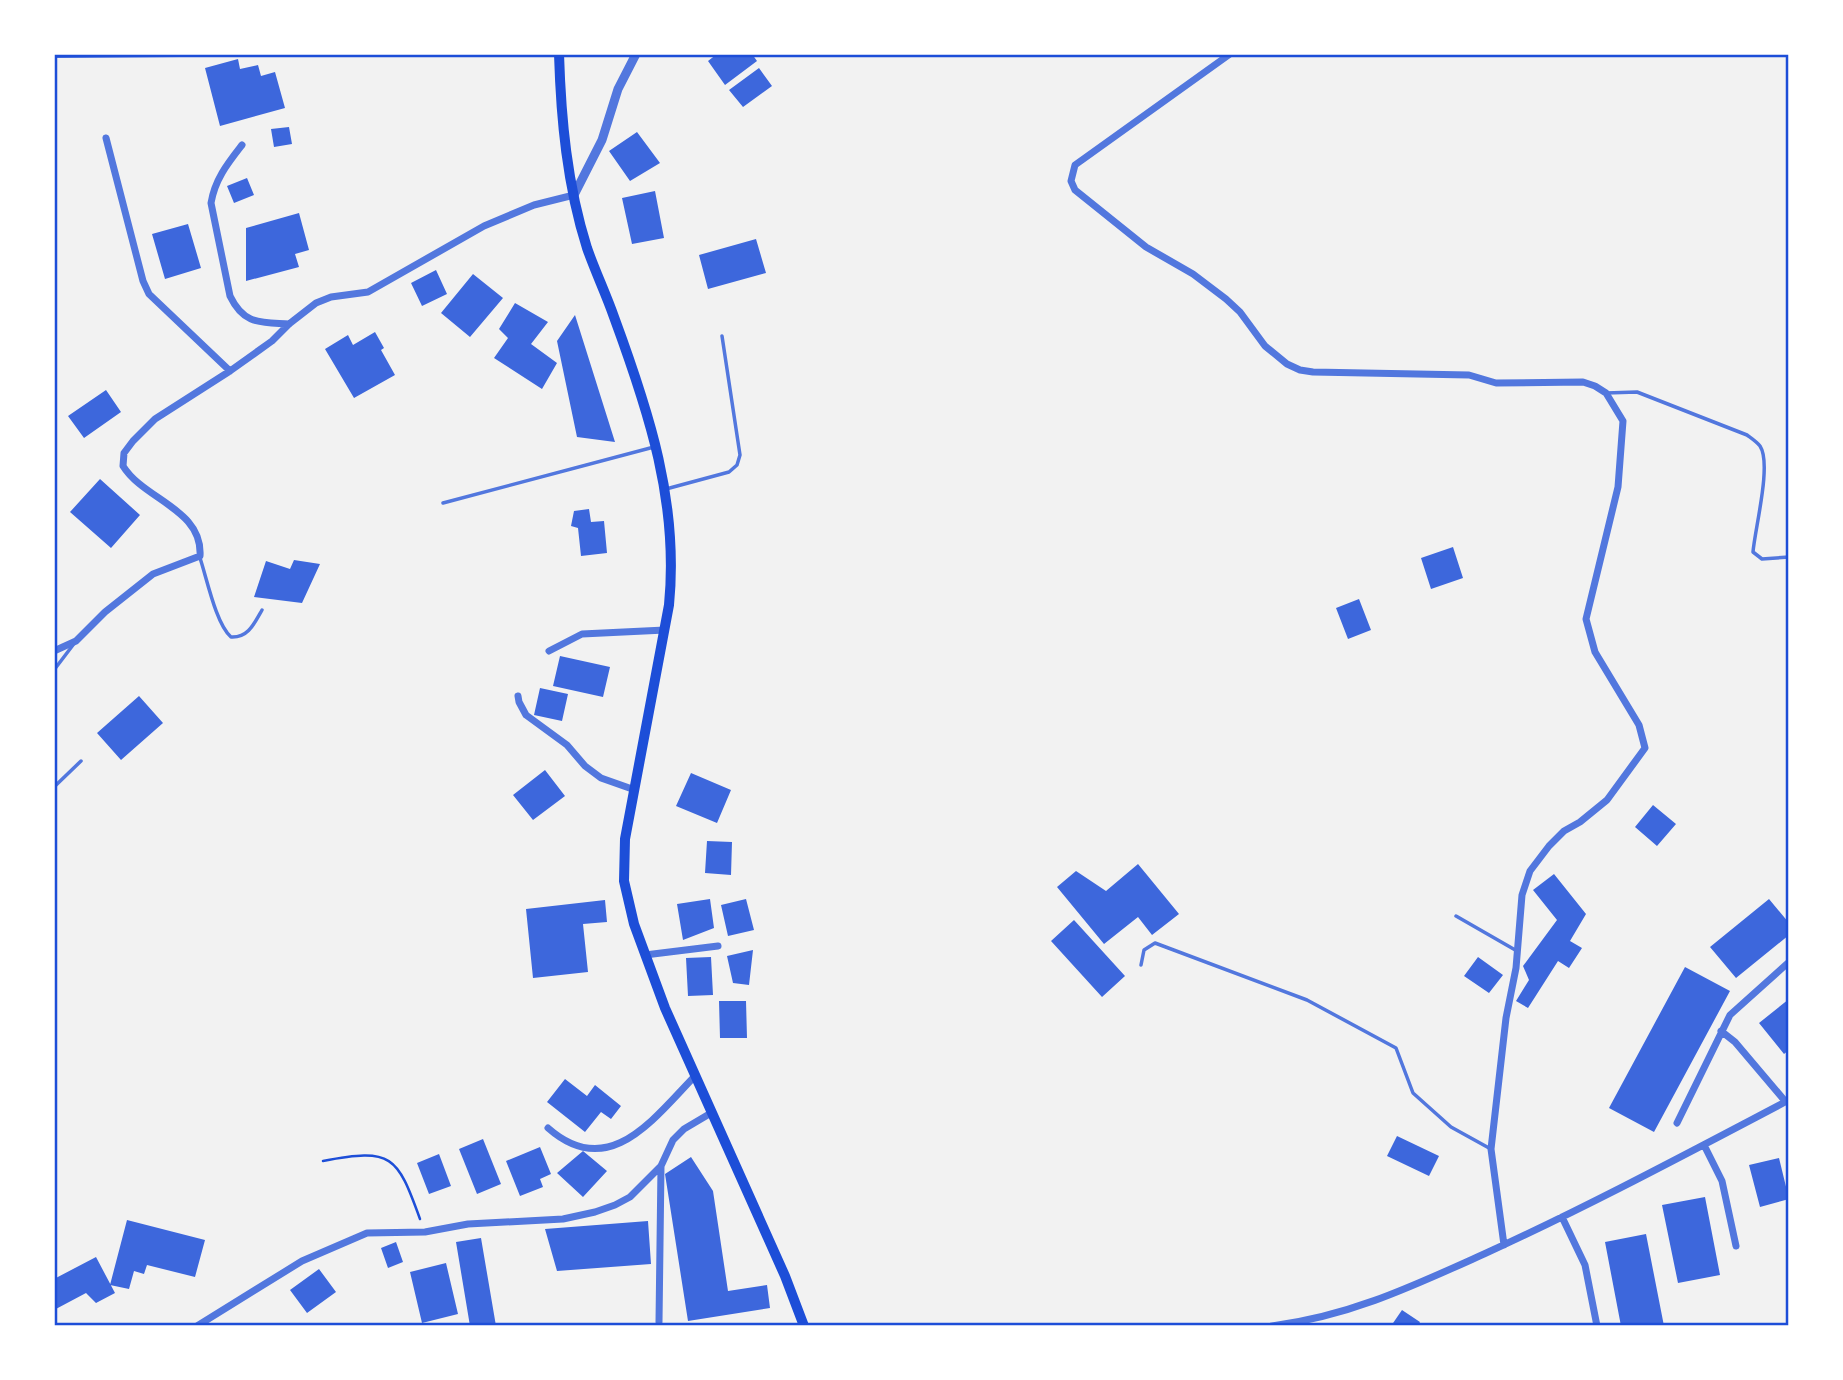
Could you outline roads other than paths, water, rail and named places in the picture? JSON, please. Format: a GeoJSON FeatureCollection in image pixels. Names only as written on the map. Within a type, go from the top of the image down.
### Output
{"type":"FeatureCollection","features":[{"type":"Feature","properties":{"kind":"main road"},"geometry":{"type":"LineString","coordinates":[[559,54],[564,137],[574,195],[587,248],[629,357],[656,446],[666,489],[672,538],[672,571],[665,630],[625,839],[624,881],[634,924],[645,955],[711,1114],[785,1276],[804,1326]]}},
{"type":"Feature","properties":{"kind":"street"},"geometry":{"type":"LineString","coordinates":[[54,651],[76,641],[105,612],[153,574],[200,556],[201,543],[194,529],[180,513],[140,486],[123,466],[124,453],[133,441],[155,419],[230,371],[325,298],[368,292],[501,218],[534,205],[574,195],[602,140],[618,89],[636,54]]}},
{"type":"Feature","properties":{"kind":"street"},"geometry":{"type":"LineString","coordinates":[[1230,54],[1171,99],[1081,160],[1071,173],[1075,190],[1146,247],[1213,289],[1240,312],[1274,355],[1300,370],[1469,375],[1496,383],[1583,382],[1606,393],[1623,421],[1618,487],[1586,619],[1595,652],[1639,725],[1645,748],[1607,800],[1564,831],[1549,846],[1530,871],[1522,895],[1516,968],[1506,1018],[1491,1149],[1504,1245]]}},
{"type":"Feature","properties":{"kind":"street"},"geometry":{"type":"LineString","coordinates":[[106,138],[143,281],[149,294],[230,371]]}},
{"type":"Feature","properties":{"kind":"street"},"geometry":{"type":"LineString","coordinates":[[242,145],[220,175],[211,203],[230,296],[235,307],[255,322],[289,324]]}},
{"type":"Feature","properties":{"kind":"street"},"geometry":{"type":"LineString","coordinates":[[549,651],[582,634],[665,630]]}},
{"type":"Feature","properties":{"kind":"street"},"geometry":{"type":"LineString","coordinates":[[518,696],[526,715],[567,746],[585,766],[601,778],[635,790]]}},
{"type":"Feature","properties":{"kind":"street"},"geometry":{"type":"LineString","coordinates":[[645,955],[719,946]]}},
{"type":"Feature","properties":{"kind":"street"},"geometry":{"type":"LineString","coordinates":[[1677,1123],[1721,1031],[1737,1006],[1789,962]]}},
{"type":"Feature","properties":{"kind":"street"},"geometry":{"type":"LineString","coordinates":[[1272,1326],[1289,1325],[1350,1310],[1394,1295],[1562,1217],[1787,1100],[1735,1042],[1721,1031]]}},
{"type":"Feature","properties":{"kind":"street"},"geometry":{"type":"LineString","coordinates":[[548,1128],[560,1138],[579,1146],[600,1148],[618,1145],[640,1132],[695,1076]]}},
{"type":"Feature","properties":{"kind":"street"},"geometry":{"type":"LineString","coordinates":[[197,1326],[302,1261],[367,1233],[425,1232],[468,1224],[563,1219],[595,1212],[630,1197],[661,1166],[673,1140],[684,1129],[711,1114]]}},
{"type":"Feature","properties":{"kind":"street"},"geometry":{"type":"LineString","coordinates":[[1704,1145],[1722,1181],[1736,1246]]}},
{"type":"Feature","properties":{"kind":"street"},"geometry":{"type":"LineString","coordinates":[[659,1322],[661,1166]]}},
{"type":"Feature","properties":{"kind":"street"},"geometry":{"type":"LineString","coordinates":[[1562,1217],[1585,1265],[1597,1326]]}},
{"type":"Feature","properties":{"kind":"lane"},"geometry":{"type":"LineString","coordinates":[[666,489],[729,472],[737,465],[740,454],[722,336]]}},
{"type":"Feature","properties":{"kind":"lane"},"geometry":{"type":"LineString","coordinates":[[1606,393],[1637,392],[1747,435],[1761,446],[1766,469],[1753,552],[1762,559],[1789,557]]}},
{"type":"Feature","properties":{"kind":"lane"},"geometry":{"type":"LineString","coordinates":[[443,503],[656,446]]}},
{"type":"Feature","properties":{"kind":"lane"},"geometry":{"type":"LineString","coordinates":[[200,556],[218,618],[230,637],[239,638],[251,629],[262,610]]}},
{"type":"Feature","properties":{"kind":"lane"},"geometry":{"type":"LineString","coordinates":[[54,670],[76,641]]}},
{"type":"Feature","properties":{"kind":"lane"},"geometry":{"type":"LineString","coordinates":[[54,787],[81,761]]}},
{"type":"Feature","properties":{"kind":"lane"},"geometry":{"type":"LineString","coordinates":[[1456,916],[1517,951]]}},
{"type":"Feature","properties":{"kind":"lane"},"geometry":{"type":"LineString","coordinates":[[1141,965],[1144,950],[1155,943],[1307,1000],[1396,1048],[1413,1093],[1451,1127],[1491,1149]]}}]}
